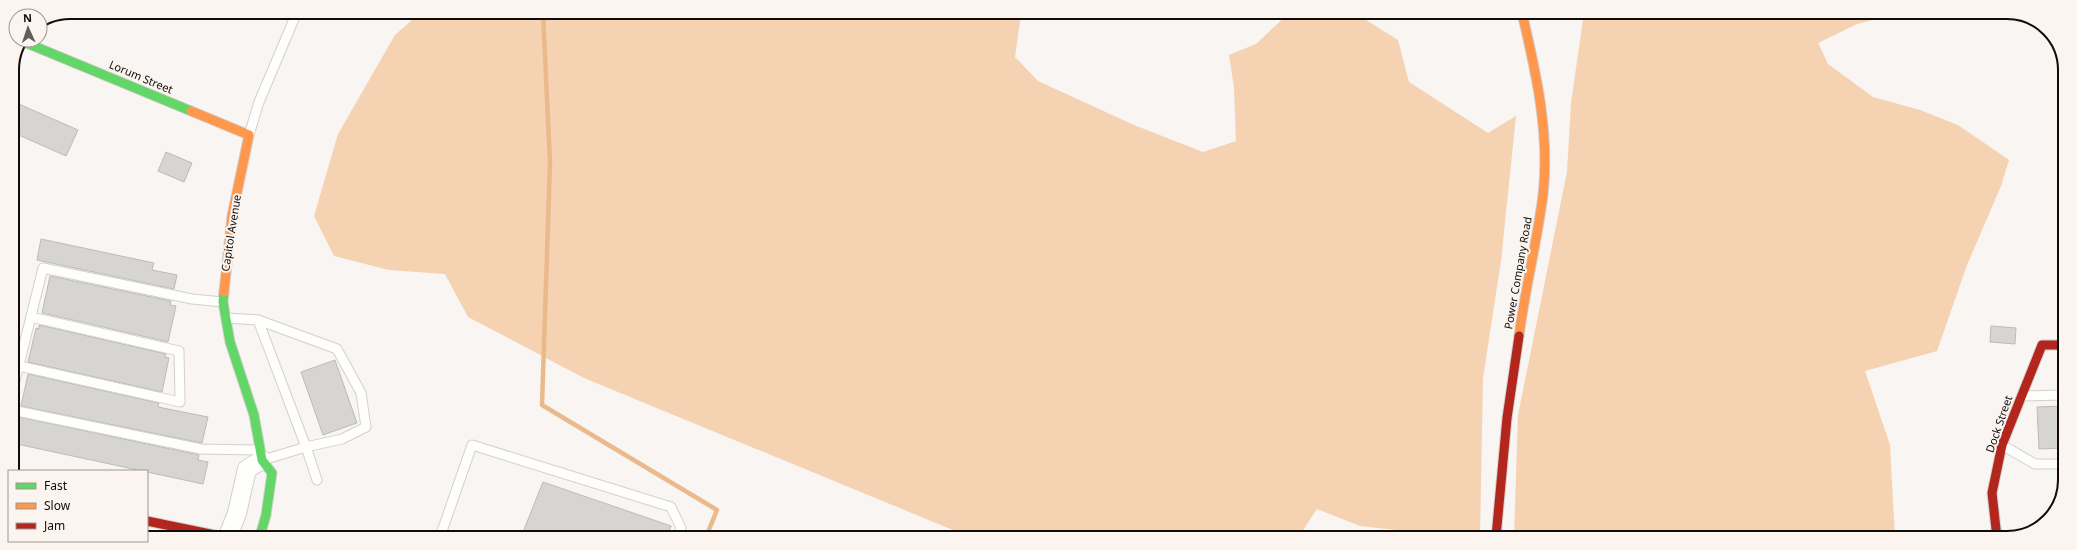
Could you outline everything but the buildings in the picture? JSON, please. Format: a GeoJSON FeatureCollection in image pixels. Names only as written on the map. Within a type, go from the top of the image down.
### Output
{"type":"FeatureCollection","features":[{"type":"Feature","properties":{"kind":"street","name":"Power Company Road"},"geometry":{"type":"LineString","coordinates":[[1497,531],[1507,418],[1521,318],[1543,195],[1545,140],[1534,62],[1523,19]]}},
{"type":"Feature","properties":{"kind":"street","name":"Lorum Street"},"geometry":{"type":"LineString","coordinates":[[39,48],[249,135]]}},
{"type":"Feature","properties":{"kind":"street","name":"Capitol Avenue"},"geometry":{"type":"LineString","coordinates":[[249,135],[232,216],[225,270],[223,302],[230,342],[254,415],[261,455],[272,473],[266,515],[261,531]]}},
{"type":"Feature","properties":{"kind":"street","name":"Dock Street"},"geometry":{"type":"LineString","coordinates":[[1996,531],[1992,493],[2002,445],[2042,345],[2058,345]]}},
{"type":"Feature","properties":{"kind":"street"},"geometry":{"type":"LineString","coordinates":[[230,531],[237,514],[247,469],[261,455]]}},
{"type":"Feature","properties":{"kind":"street"},"geometry":{"type":"LineString","coordinates":[[148,521],[196,531]]}},
{"type":"Feature","properties":{"kind":"lane","name":"Capitol Avenue"},"geometry":{"type":"LineString","coordinates":[[249,135],[259,102],[294,19]]}},
{"type":"Feature","properties":{"kind":"lane"},"geometry":{"type":"LineString","coordinates":[[31,317],[179,351],[180,402],[19,366],[31,317],[43,268],[192,299],[223,302]]}},
{"type":"Feature","properties":{"kind":"lane"},"geometry":{"type":"LineString","coordinates":[[19,411],[201,449],[261,455],[342,439],[366,426],[361,393],[337,349],[258,320],[226,318]]}},
{"type":"Feature","properties":{"kind":"lane"},"geometry":{"type":"LineString","coordinates":[[258,320],[317,480]]}},
{"type":"Feature","properties":{"kind":"lane"},"geometry":{"type":"LineString","coordinates":[[2022,396],[2058,395]]}},
{"type":"Feature","properties":{"kind":"lane"},"geometry":{"type":"LineString","coordinates":[[442,531],[472,445],[671,507],[681,528],[680,531]]}},
{"type":"Feature","properties":{"kind":"lane"},"geometry":{"type":"LineString","coordinates":[[2002,445],[2035,464],[2058,464]]}},
{"type":"Feature","properties":{"kind":"shaded area"},"geometry":{"type":"Polygon","coordinates":[[[413,19],[1020,19],[1015,57],[1038,81],[1134,125],[1203,152],[1236,141],[1234,87],[1229,55],[1256,44],[1283,19],[1365,19],[1398,40],[1409,82],[1488,133],[1516,116],[1501,261],[1483,378],[1480,531],[1406,531],[1360,526],[1317,509],[1302,531],[955,531],[584,378],[468,317],[445,274],[389,270],[334,256],[314,216],[338,134],[395,35],[413,19]]]}},
{"type":"Feature","properties":{"kind":"shaded area"},"geometry":{"type":"Polygon","coordinates":[[[1583,19],[1876,19],[1857,24],[1818,43],[1828,64],[1873,97],[1920,110],[1958,125],[2009,160],[2001,186],[1967,265],[1937,351],[1865,371],[1890,445],[1895,531],[1514,531],[1518,415],[1567,172],[1571,103],[1583,19]]]}},
{"type":"Feature","properties":{"kind":"waterway"},"geometry":{"type":"LineString","coordinates":[[543,19],[550,163],[542,405],[717,510],[708,531]]}},
{"type":"Feature","properties":{"kind":"traffic: fast"},"geometry":{"type":"LineString","coordinates":[[39,48],[191,111]]}},
{"type":"Feature","properties":{"kind":"traffic: fast"},"geometry":{"type":"LineString","coordinates":[[224,292],[223,302],[230,342],[254,415],[262,460],[272,473],[266,515],[261,531]]}},
{"type":"Feature","properties":{"kind":"traffic: slow"},"geometry":{"type":"LineString","coordinates":[[1519,336],[1543,195],[1545,172],[1545,149],[1537,80],[1523,19]]}},
{"type":"Feature","properties":{"kind":"traffic: slow"},"geometry":{"type":"LineString","coordinates":[[191,111],[249,135],[232,216],[224,292]]}},
{"type":"Feature","properties":{"kind":"traffic: jam"},"geometry":{"type":"LineString","coordinates":[[1497,531],[1507,418],[1519,336]]}},
{"type":"Feature","properties":{"kind":"traffic: jam"},"geometry":{"type":"LineString","coordinates":[[1996,531],[1992,493],[2002,445],[2042,345],[2058,345]]}},
{"type":"Feature","properties":{"kind":"traffic: jam"},"geometry":{"type":"LineString","coordinates":[[148,521],[196,531]]}}]}
